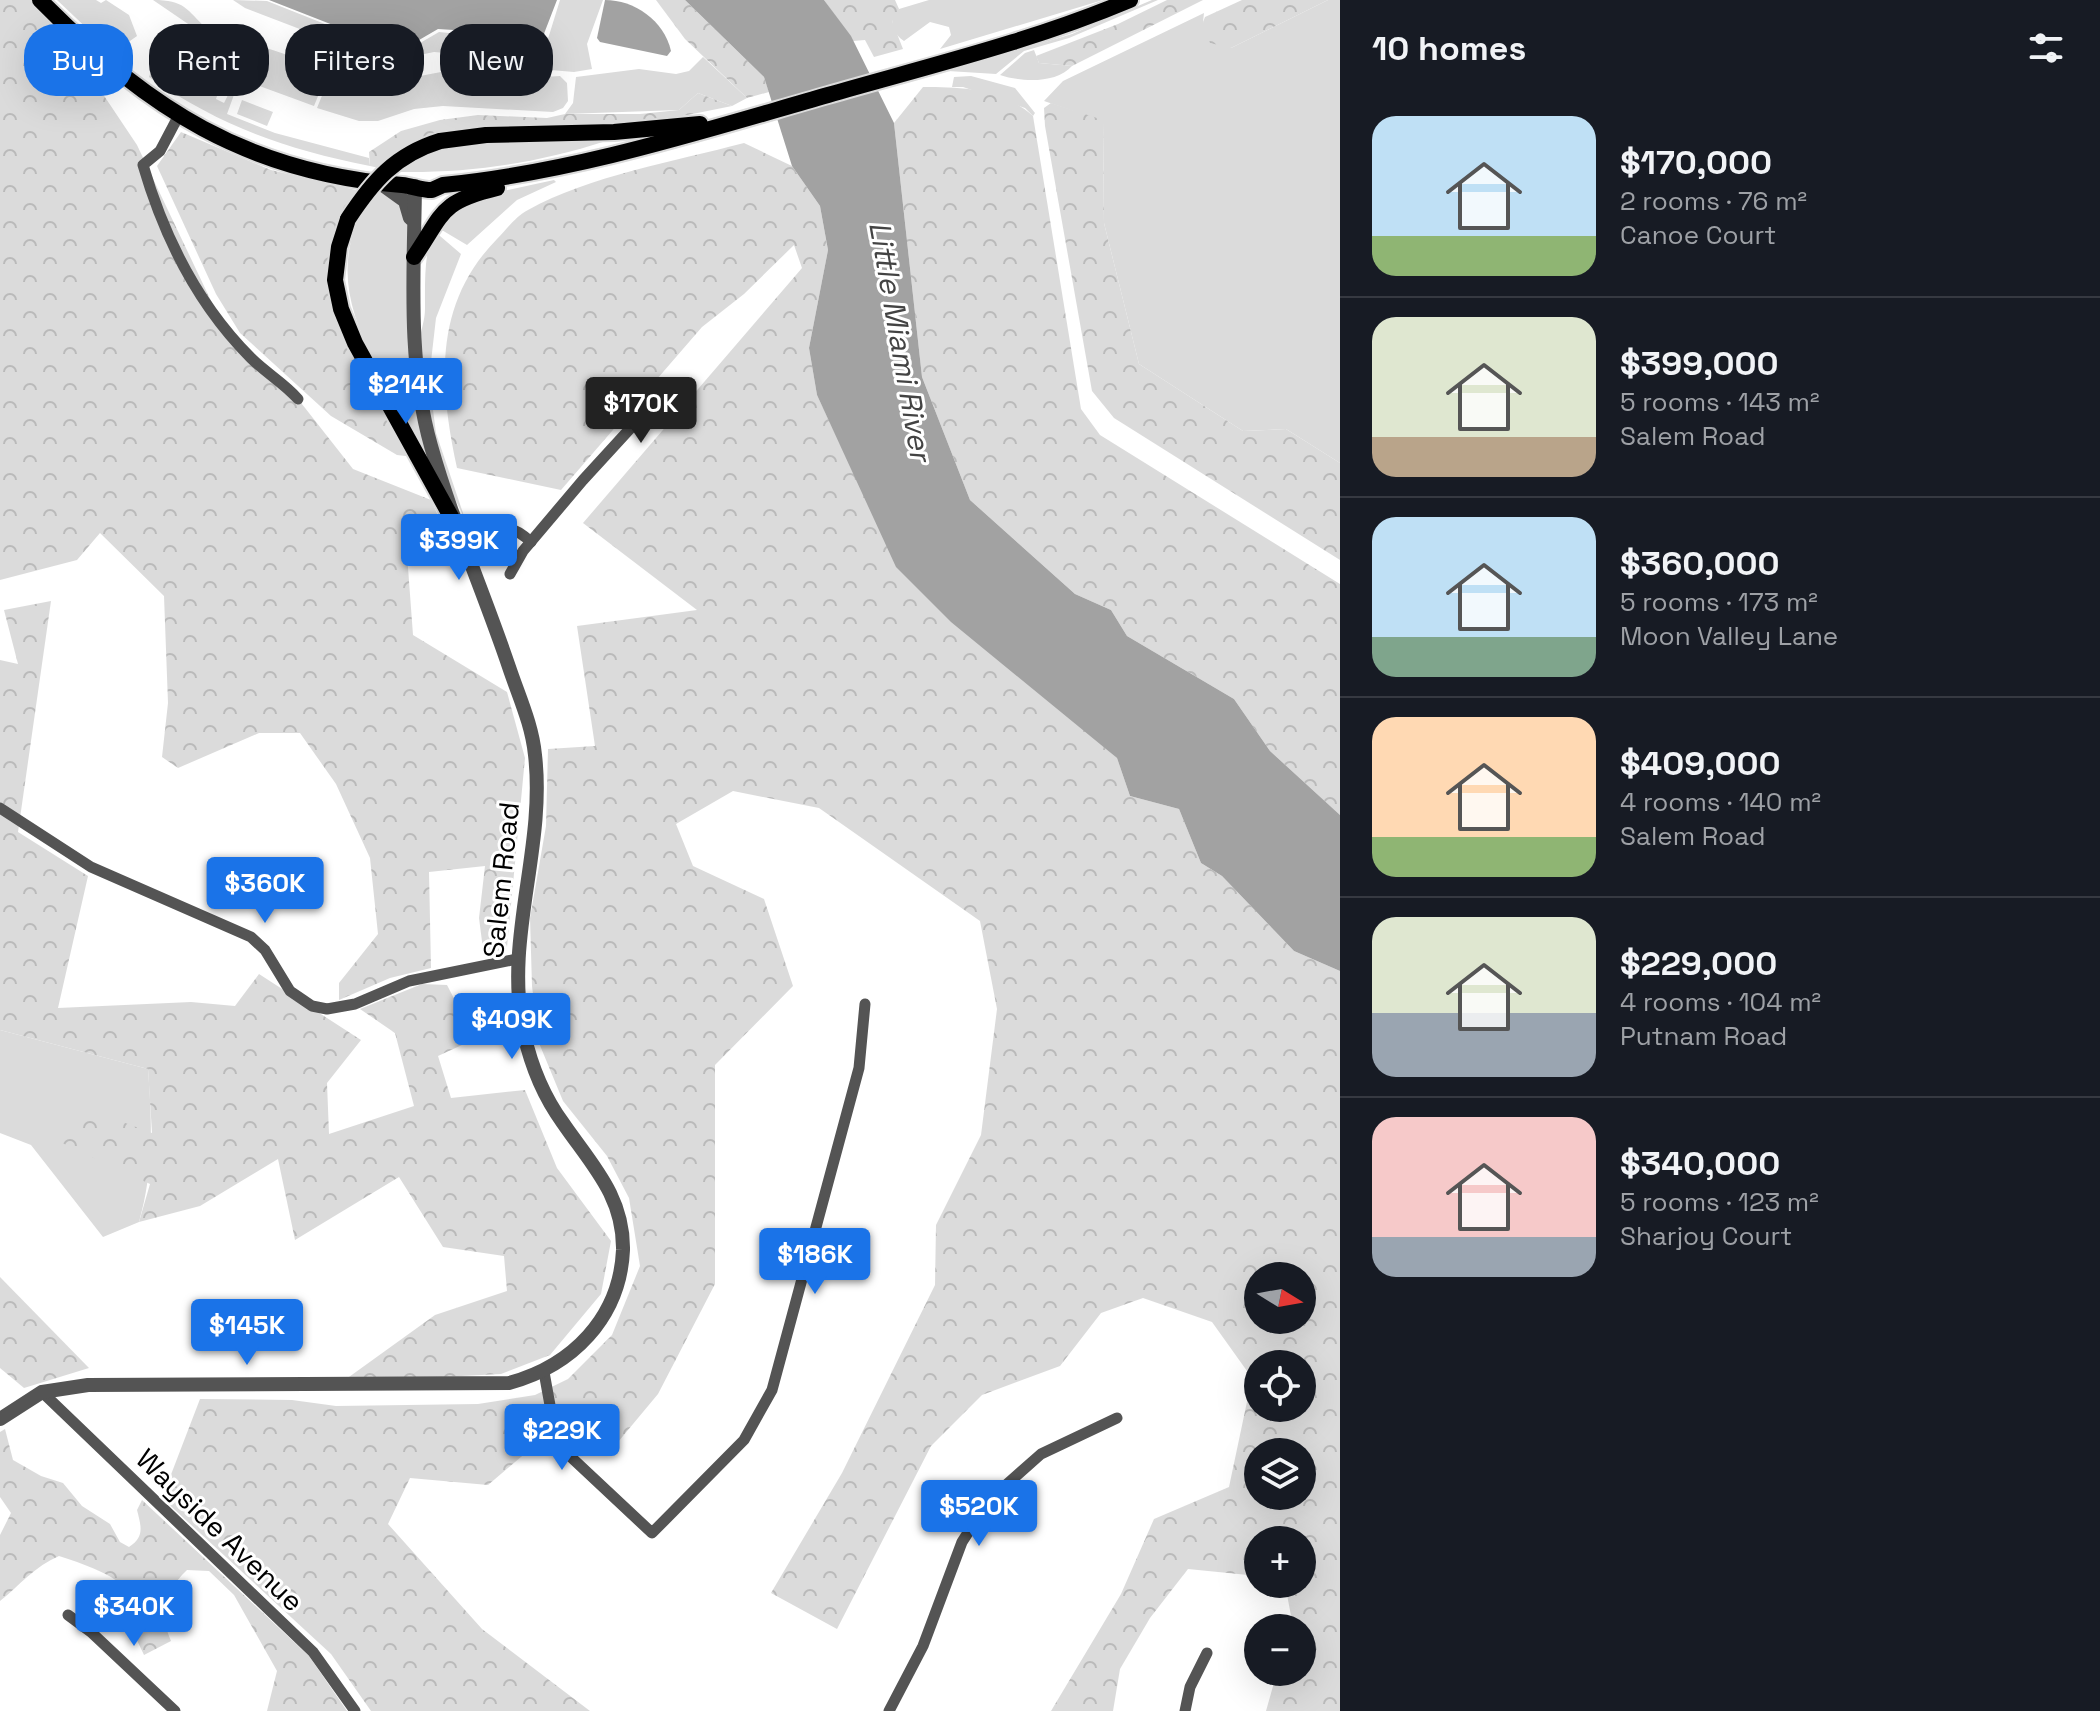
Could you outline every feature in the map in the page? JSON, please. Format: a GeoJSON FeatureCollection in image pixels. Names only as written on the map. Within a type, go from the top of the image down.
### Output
{"type":"FeatureCollection","features":[{"type":"Feature","properties":{"kind":"main road"},"geometry":{"type":"LineString","coordinates":[[40,0],[129,83],[179,115],[227,140],[280,161],[330,176],[432,190],[443,185],[538,174]]}},
{"type":"Feature","properties":{"kind":"main road"},"geometry":{"type":"LineString","coordinates":[[414,257],[438,216],[454,203],[538,174],[1056,29],[1130,0]]}},
{"type":"Feature","properties":{"kind":"main road"},"geometry":{"type":"LineString","coordinates":[[460,533],[355,343],[341,309],[335,280],[339,247],[348,219],[378,176],[393,163],[440,141],[486,135],[725,124]]}},
{"type":"Feature","properties":{"kind":"street"},"geometry":{"type":"LineString","coordinates":[[179,115],[160,151],[143,165],[163,225],[194,285],[222,325],[252,359],[298,399]]}},
{"type":"Feature","properties":{"kind":"street","name":"Salem Road"},"geometry":{"type":"LineString","coordinates":[[380,183],[405,201],[414,233]]}},
{"type":"Feature","properties":{"kind":"street","name":"Salem Road"},"geometry":{"type":"LineString","coordinates":[[0,1419],[42,1392],[88,1385],[495,1385],[544,1372],[585,1341],[604,1316],[619,1278],[622,1236],[607,1183],[562,1122],[534,1067],[521,1018],[517,959],[536,800],[535,755],[527,714],[460,533],[422,407],[413,339],[415,186]]}},
{"type":"Feature","properties":{"kind":"street"},"geometry":{"type":"LineString","coordinates":[[510,574],[531,542],[583,480],[671,384]]}},
{"type":"Feature","properties":{"kind":"street"},"geometry":{"type":"LineString","coordinates":[[460,533],[494,524],[514,529],[531,542]]}},
{"type":"Feature","properties":{"kind":"street"},"geometry":{"type":"LineString","coordinates":[[0,808],[91,867],[251,937],[265,950],[290,991],[319,1008],[355,1004],[409,981],[517,959]]}},
{"type":"Feature","properties":{"kind":"street"},"geometry":{"type":"LineString","coordinates":[[544,1372],[557,1444],[652,1533],[744,1440],[772,1390],[859,1068],[865,1004]]}},
{"type":"Feature","properties":{"kind":"street","name":"Wayside Avenue"},"geometry":{"type":"LineString","coordinates":[[42,1392],[313,1652],[355,1711]]}},
{"type":"Feature","properties":{"kind":"street"},"geometry":{"type":"LineString","coordinates":[[889,1711],[923,1646],[962,1542],[989,1500],[1041,1454],[1117,1418]]}},
{"type":"Feature","properties":{"kind":"street"},"geometry":{"type":"LineString","coordinates":[[68,1615],[91,1632],[175,1711]]}},
{"type":"Feature","properties":{"kind":"street"},"geometry":{"type":"LineString","coordinates":[[1185,1711],[1190,1687],[1207,1653]]}},
{"type":"Feature","properties":{"kind":"green space"},"geometry":{"type":"Polygon","coordinates":[[[0,0],[40,0],[56,24],[24,24],[24,96],[104,96],[137,145],[213,305],[231,331],[298,399],[353,469],[431,500],[441,522],[407,554],[413,635],[507,692],[525,758],[507,947],[484,957],[479,918],[485,866],[429,872],[431,968],[390,978],[339,1000],[339,983],[378,934],[370,858],[336,784],[300,733],[259,733],[178,768],[162,757],[168,703],[164,596],[100,533],[77,560],[0,580],[0,0]]]}},
{"type":"Feature","properties":{"kind":"green space"},"geometry":{"type":"Polygon","coordinates":[[[57,0],[96,0],[101,3],[106,0],[129,15],[132,24],[82,24],[57,0]]]}},
{"type":"Feature","properties":{"kind":"green space"},"geometry":{"type":"Polygon","coordinates":[[[153,0],[179,4],[202,24],[188,24],[153,0]]]}},
{"type":"Feature","properties":{"kind":"green space"},"geometry":{"type":"Polygon","coordinates":[[[233,0],[267,1],[325,24],[287,24],[245,8],[233,0]]]}},
{"type":"Feature","properties":{"kind":"green space"},"geometry":{"type":"Polygon","coordinates":[[[560,0],[603,0],[587,44],[592,69],[574,72],[553,70],[553,24],[560,0]]]}},
{"type":"Feature","properties":{"kind":"green space"},"geometry":{"type":"Polygon","coordinates":[[[656,0],[685,0],[764,77],[769,92],[747,98],[685,39],[656,0]]]}},
{"type":"Feature","properties":{"kind":"green space"},"geometry":{"type":"Polygon","coordinates":[[[824,0],[895,0],[899,9],[892,21],[903,49],[874,57],[865,40],[853,41],[824,0]]]}},
{"type":"Feature","properties":{"kind":"green space"},"geometry":{"type":"Polygon","coordinates":[[[929,0],[1103,0],[940,49],[951,35],[949,27],[930,22],[904,41],[893,27],[892,16],[899,9],[929,0]]]}},
{"type":"Feature","properties":{"kind":"green space"},"geometry":{"type":"Polygon","coordinates":[[[1158,0],[1069,38],[1024,51],[996,74],[948,71],[1072,34],[1158,0]]]}},
{"type":"Feature","properties":{"kind":"green space"},"geometry":{"type":"Polygon","coordinates":[[[1167,0],[1203,0],[1072,66],[1039,63],[1036,56],[1118,24],[1167,0]]]}},
{"type":"Feature","properties":{"kind":"green space"},"geometry":{"type":"Polygon","coordinates":[[[1242,0],[1328,0],[1231,48],[1210,43],[1203,22],[1205,17],[1242,0]]]}},
{"type":"Feature","properties":{"kind":"green space"},"geometry":{"type":"Polygon","coordinates":[[[1328,0],[1340,0],[1340,463],[1286,429],[1243,431],[1139,364],[1104,223],[1103,121],[1044,101],[1063,81],[1204,13],[1203,22],[1231,48],[1328,0]]]}},
{"type":"Feature","properties":{"kind":"green space"},"geometry":{"type":"Polygon","coordinates":[[[440,32],[440,53],[424,54],[424,41],[440,32]]]}},
{"type":"Feature","properties":{"kind":"green space"},"geometry":{"type":"Polygon","coordinates":[[[269,49],[285,54],[285,95],[269,90],[269,49]]]}},
{"type":"Feature","properties":{"kind":"green space"},"geometry":{"type":"Polygon","coordinates":[[[1034,50],[1039,63],[1072,66],[1048,79],[1018,79],[1000,75],[1025,53],[1034,50]]]}},
{"type":"Feature","properties":{"kind":"green space"},"geometry":{"type":"Polygon","coordinates":[[[703,57],[747,98],[732,106],[698,93],[679,110],[565,114],[573,103],[576,77],[639,69],[676,74],[689,71],[703,57]]]}},
{"type":"Feature","properties":{"kind":"green space"},"geometry":{"type":"Polygon","coordinates":[[[440,72],[440,96],[553,96],[553,76],[560,76],[567,83],[568,101],[563,108],[553,112],[443,106],[414,109],[378,121],[359,121],[317,108],[322,96],[424,96],[424,75],[440,72]]]}},
{"type":"Feature","properties":{"kind":"green space"},"geometry":{"type":"Polygon","coordinates":[[[971,76],[1015,88],[1035,113],[1033,116],[1025,108],[963,87],[952,87],[954,77],[971,76]]]}},
{"type":"Feature","properties":{"kind":"green space"},"geometry":{"type":"Polygon","coordinates":[[[923,87],[981,91],[1008,100],[1033,116],[1081,409],[1100,435],[1340,584],[1340,815],[1270,751],[1234,699],[1127,636],[1111,610],[1075,594],[970,500],[922,377],[894,123],[923,87]]]}},
{"type":"Feature","properties":{"kind":"green space"},"geometry":{"type":"Polygon","coordinates":[[[698,93],[732,106],[653,122],[442,131],[412,145],[379,168],[370,166],[369,152],[401,131],[440,120],[478,115],[547,118],[565,114],[640,114],[679,110],[698,93]]]}},
{"type":"Feature","properties":{"kind":"green space"},"geometry":{"type":"Polygon","coordinates":[[[179,96],[217,96],[216,99],[224,103],[228,96],[234,96],[227,114],[275,133],[369,158],[370,166],[282,144],[202,110],[179,96]]]}},
{"type":"Feature","properties":{"kind":"green space"},"geometry":{"type":"Polygon","coordinates":[[[287,96],[318,96],[314,106],[287,96]]]}},
{"type":"Feature","properties":{"kind":"green space"},"geometry":{"type":"Polygon","coordinates":[[[242,100],[273,112],[267,126],[237,114],[242,100]]]}},
{"type":"Feature","properties":{"kind":"green space"},"geometry":{"type":"Polygon","coordinates":[[[1051,103],[1103,120],[1104,223],[1139,364],[1243,431],[1286,429],[1340,463],[1340,560],[1114,418],[1092,391],[1045,126],[1044,108],[1051,103]]]}},
{"type":"Feature","properties":{"kind":"green space"},"geometry":{"type":"Polygon","coordinates":[[[181,132],[271,170],[360,191],[334,289],[414,457],[397,455],[331,416],[240,333],[216,294],[157,166],[181,132]]]}},
{"type":"Feature","properties":{"kind":"green space"},"geometry":{"type":"Polygon","coordinates":[[[605,137],[606,141],[581,149],[530,161],[453,171],[400,172],[400,166],[444,144],[605,137]]]}},
{"type":"Feature","properties":{"kind":"green space"},"geometry":{"type":"Polygon","coordinates":[[[744,143],[792,166],[820,206],[828,250],[809,348],[817,395],[852,469],[1075,721],[1117,758],[1130,796],[1179,809],[1201,863],[1222,876],[1294,951],[1340,971],[1340,1711],[1266,1711],[1273,1686],[1316,1686],[1316,1614],[1291,1614],[1288,1598],[1316,1598],[1316,1526],[1244,1526],[1244,1575],[1188,1569],[1150,1618],[1120,1669],[1113,1711],[1051,1711],[1121,1594],[1154,1519],[1229,1487],[1244,1416],[1244,1422],[1316,1422],[1316,1350],[1244,1350],[1244,1367],[1212,1322],[1143,1298],[1101,1313],[1060,1366],[982,1395],[931,1446],[837,1629],[771,1593],[842,1473],[935,1285],[936,1225],[981,1135],[997,1009],[980,921],[819,808],[733,791],[676,824],[693,866],[764,899],[793,986],[715,1065],[715,1284],[658,1394],[613,1448],[528,1451],[488,1485],[410,1478],[388,1524],[482,1629],[590,1711],[371,1711],[331,1654],[162,1498],[200,1399],[292,1400],[336,1406],[478,1404],[535,1395],[568,1379],[612,1335],[640,1266],[629,1198],[607,1156],[563,1101],[539,1043],[532,986],[530,918],[546,826],[548,749],[595,746],[577,626],[697,610],[583,523],[802,268],[794,245],[744,294],[702,327],[561,490],[457,468],[445,376],[451,318],[461,291],[476,264],[515,219],[552,198],[578,188],[744,143]]]}},
{"type":"Feature","properties":{"kind":"green space"},"geometry":{"type":"Polygon","coordinates":[[[556,182],[517,200],[467,245],[435,226],[476,197],[556,182]]]}},
{"type":"Feature","properties":{"kind":"green space"},"geometry":{"type":"Polygon","coordinates":[[[374,192],[388,194],[407,214],[427,450],[423,451],[372,356],[349,293],[348,260],[355,227],[374,192]]]}},
{"type":"Feature","properties":{"kind":"green space"},"geometry":{"type":"Polygon","coordinates":[[[433,230],[461,254],[436,318],[429,379],[436,433],[465,519],[446,478],[432,432],[423,385],[420,340],[425,313],[427,259],[433,230]]]}},
{"type":"Feature","properties":{"kind":"green space"},"geometry":{"type":"Polygon","coordinates":[[[51,601],[18,832],[88,876],[58,1008],[191,1002],[235,1006],[259,974],[361,1040],[327,1083],[329,1134],[414,1106],[395,1033],[360,1009],[422,984],[447,985],[475,1039],[438,1056],[451,1098],[525,1090],[557,1168],[611,1241],[601,1294],[550,1355],[501,1374],[342,1382],[435,1315],[507,1291],[504,1256],[443,1247],[399,1177],[295,1240],[278,1159],[200,1206],[139,1222],[150,1184],[60,1142],[80,1106],[152,1133],[148,1069],[0,1030],[0,660],[18,664],[4,610],[51,601]]]}},
{"type":"Feature","properties":{"kind":"green space"},"geometry":{"type":"Polygon","coordinates":[[[0,1030],[148,1069],[151,1146],[139,1222],[103,1237],[31,1145],[0,1133],[0,1030]]]}},
{"type":"Feature","properties":{"kind":"green space"},"geometry":{"type":"Polygon","coordinates":[[[0,1277],[89,1368],[24,1388],[0,1368],[0,1277]]]}},
{"type":"Feature","properties":{"kind":"green space"},"geometry":{"type":"Polygon","coordinates":[[[5,1429],[13,1460],[41,1476],[63,1483],[82,1506],[110,1524],[120,1542],[129,1547],[140,1535],[137,1510],[142,1500],[309,1656],[347,1711],[267,1711],[277,1671],[234,1595],[209,1571],[187,1570],[180,1578],[166,1602],[165,1621],[171,1641],[144,1655],[135,1636],[142,1605],[115,1580],[83,1564],[59,1556],[50,1560],[0,1601],[0,1535],[11,1513],[0,1497],[0,1432],[5,1429]]]}},
{"type":"Feature","properties":{"kind":"water"},"geometry":{"type":"Polygon","coordinates":[[[269,0],[557,0],[548,24],[440,24],[440,29],[424,37],[424,24],[330,24],[269,0]]]}},
{"type":"Feature","properties":{"kind":"water"},"geometry":{"type":"Polygon","coordinates":[[[605,0],[637,8],[655,21],[671,51],[667,56],[600,42],[597,38],[605,0]]]}},
{"type":"Feature","properties":{"kind":"water","name":"Little Miami River"},"geometry":{"type":"Polygon","coordinates":[[[685,0],[824,0],[851,36],[894,123],[922,377],[970,500],[1075,594],[1111,610],[1127,636],[1234,699],[1270,751],[1340,815],[1340,971],[1294,951],[1222,876],[1201,863],[1179,809],[1130,796],[1117,758],[951,622],[896,567],[817,395],[809,348],[828,250],[820,206],[792,166],[764,77],[685,0]]]}}]}
